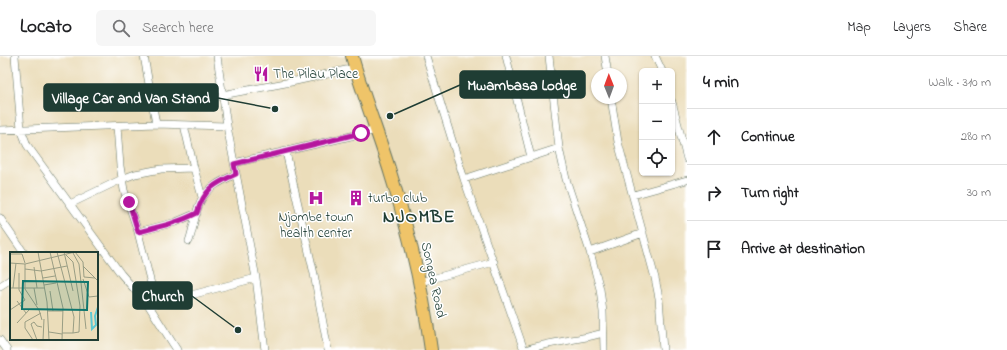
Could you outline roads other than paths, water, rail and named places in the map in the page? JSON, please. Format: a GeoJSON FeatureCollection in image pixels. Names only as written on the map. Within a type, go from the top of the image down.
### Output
{"type":"FeatureCollection","features":[{"type":"Feature","properties":{"kind":"highway","name":"Songea Road"},"geometry":{"type":"LineString","coordinates":[[352,56],[377,130],[405,222],[420,282],[431,350]]}},
{"type":"Feature","properties":{"kind":"street"},"geometry":{"type":"LineString","coordinates":[[15,56],[22,129],[30,151],[132,287],[153,305]]}},
{"type":"Feature","properties":{"kind":"street"},"geometry":{"type":"LineString","coordinates":[[144,56],[156,124]]}},
{"type":"Feature","properties":{"kind":"street"},"geometry":{"type":"LineString","coordinates":[[217,56],[226,126],[256,278],[265,350]]}},
{"type":"Feature","properties":{"kind":"street"},"geometry":{"type":"LineString","coordinates":[[426,56],[464,179],[525,350],[548,343],[580,339],[603,333]]}},
{"type":"Feature","properties":{"kind":"street"},"geometry":{"type":"LineString","coordinates":[[506,56],[530,157]]}},
{"type":"Feature","properties":{"kind":"street"},"geometry":{"type":"LineString","coordinates":[[549,56],[559,148],[566,179],[590,252],[600,289],[604,350]]}},
{"type":"Feature","properties":{"kind":"street"},"geometry":{"type":"LineString","coordinates":[[605,56],[607,68]]}},
{"type":"Feature","properties":{"kind":"street"},"geometry":{"type":"LineString","coordinates":[[655,56],[661,68]]}},
{"type":"Feature","properties":{"kind":"street"},"geometry":{"type":"LineString","coordinates":[[222,95],[355,68]]}},
{"type":"Feature","properties":{"kind":"street"},"geometry":{"type":"LineString","coordinates":[[612,104],[615,127],[655,278],[659,298],[663,350]]}},
{"type":"Feature","properties":{"kind":"street"},"geometry":{"type":"LineString","coordinates":[[673,104],[687,159]]}},
{"type":"Feature","properties":{"kind":"street"},"geometry":{"type":"LineString","coordinates":[[0,130],[156,124],[226,126]]}},
{"type":"Feature","properties":{"kind":"street"},"geometry":{"type":"LineString","coordinates":[[184,125],[202,197]]}},
{"type":"Feature","properties":{"kind":"street"},"geometry":{"type":"LineString","coordinates":[[117,126],[124,190],[138,232],[153,305],[177,350]]}},
{"type":"Feature","properties":{"kind":"street"},"geometry":{"type":"LineString","coordinates":[[234,164],[377,130]]}},
{"type":"Feature","properties":{"kind":"street"},"geometry":{"type":"LineString","coordinates":[[464,179],[559,148]]}},
{"type":"Feature","properties":{"kind":"street"},"geometry":{"type":"LineString","coordinates":[[286,152],[314,274],[328,350]]}},
{"type":"Feature","properties":{"kind":"street"},"geometry":{"type":"LineString","coordinates":[[70,204],[122,178],[135,174],[161,169],[194,168]]}},
{"type":"Feature","properties":{"kind":"street"},"geometry":{"type":"LineString","coordinates":[[189,241],[202,197],[219,182],[236,174]]}},
{"type":"Feature","properties":{"kind":"street"},"geometry":{"type":"LineString","coordinates":[[633,195],[687,180]]}},
{"type":"Feature","properties":{"kind":"street"},"geometry":{"type":"LineString","coordinates":[[138,232],[176,222],[197,213]]}},
{"type":"Feature","properties":{"kind":"street"},"geometry":{"type":"LineString","coordinates":[[0,218],[23,252]]}},
{"type":"Feature","properties":{"kind":"street"},"geometry":{"type":"LineString","coordinates":[[590,252],[643,233]]}},
{"type":"Feature","properties":{"kind":"street"},"geometry":{"type":"LineString","coordinates":[[420,282],[494,262]]}},
{"type":"Feature","properties":{"kind":"street"},"geometry":{"type":"LineString","coordinates":[[153,305],[256,278]]}},
{"type":"Feature","properties":{"kind":"street"},"geometry":{"type":"LineString","coordinates":[[0,286],[10,280]]}},
{"type":"Feature","properties":{"kind":"street"},"geometry":{"type":"LineString","coordinates":[[0,340],[8,350]]}},
{"type":"Feature","properties":{"kind":"place","name":"The Pilau Place"},"geometry":{"type":"Point","coordinates":[261,74]}},
{"type":"Feature","properties":{"kind":"place","name":"Village Car and Van Stand"},"geometry":{"type":"Point","coordinates":[275,109]}},
{"type":"Feature","properties":{"kind":"place","name":"Mwambasa Lodge"},"geometry":{"type":"Point","coordinates":[390,116]}},
{"type":"Feature","properties":{"kind":"place","name":"Njombe town health center"},"geometry":{"type":"Point","coordinates":[316,198]}},
{"type":"Feature","properties":{"kind":"place","name":"turbo club"},"geometry":{"type":"Point","coordinates":[356,198]}},
{"type":"Feature","properties":{"kind":"place","name":"Church"},"geometry":{"type":"Point","coordinates":[238,330]}},
{"type":"Feature","properties":{"kind":"district","name":"NJOMBE"},"geometry":{"type":"Point","coordinates":[419,218]}}]}
